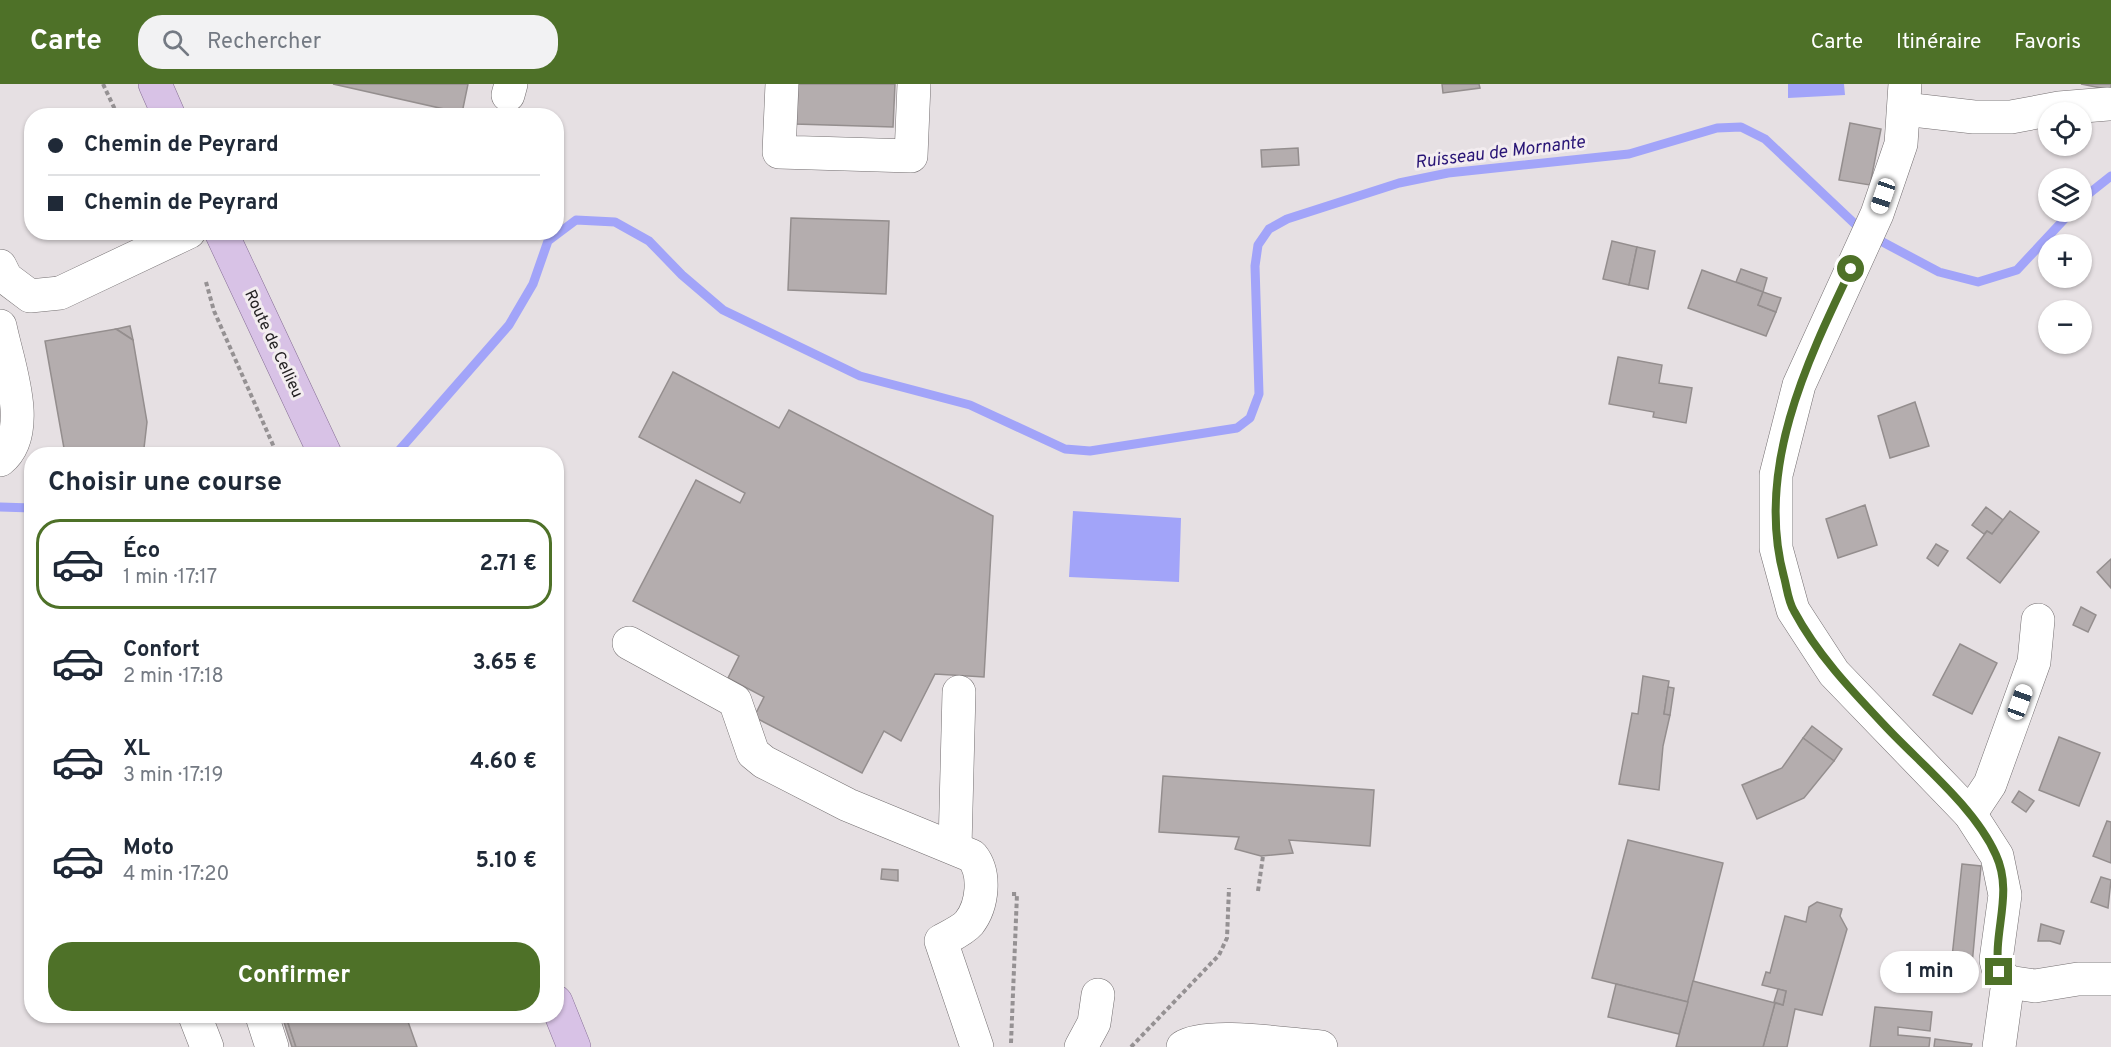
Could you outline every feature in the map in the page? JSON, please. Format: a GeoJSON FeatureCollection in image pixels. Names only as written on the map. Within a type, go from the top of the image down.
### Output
{"type":"FeatureCollection","features":[{"type":"Feature","properties":{"kind":"main road"},"geometry":{"type":"LineString","coordinates":[[155,84],[166,108]]}},
{"type":"Feature","properties":{"kind":"main road","name":"Route de Cellieu"},"geometry":{"type":"LineString","coordinates":[[225,240],[322,447]]}},
{"type":"Feature","properties":{"kind":"main road"},"geometry":{"type":"LineString","coordinates":[[564,1023],[573,1047]]}},
{"type":"Feature","properties":{"kind":"street"},"geometry":{"type":"LineString","coordinates":[[782,84],[779,152],[911,156],[914,84]]}},
{"type":"Feature","properties":{"kind":"street"},"geometry":{"type":"LineString","coordinates":[[2109,104],[2059,108],[2011,117],[1974,117],[1904,96],[1901,144],[1877,214],[1799,385],[1776,475],[1776,548],[1793,610],[1834,673],[1970,814],[1997,856],[2005,895],[1996,960],[1999,972],[2008,982],[2035,986],[2078,980],[2111,980]]}},
{"type":"Feature","properties":{"kind":"street"},"geometry":{"type":"LineString","coordinates":[[0,460],[7,454],[18,420],[15,386],[0,324],[8,307],[30,296],[60,293],[172,240]]}},
{"type":"Feature","properties":{"kind":"street"},"geometry":{"type":"LineString","coordinates":[[0,266],[6,278],[30,296]]}},
{"type":"Feature","properties":{"kind":"street"},"geometry":{"type":"LineString","coordinates":[[1970,814],[1990,784],[2034,662],[2038,620]]}},
{"type":"Feature","properties":{"kind":"street"},"geometry":{"type":"LineString","coordinates":[[629,642],[735,701],[753,753],[764,762],[848,805],[972,856],[979,866],[980,892],[976,910],[968,925],[941,941],[977,1047]]}},
{"type":"Feature","properties":{"kind":"street"},"geometry":{"type":"LineString","coordinates":[[955,848],[959,692]]}},
{"type":"Feature","properties":{"kind":"street"},"geometry":{"type":"LineString","coordinates":[[1999,1047],[2008,982]]}},
{"type":"Feature","properties":{"kind":"street"},"geometry":{"type":"LineString","coordinates":[[1081,1047],[1094,1023],[1098,995]]}},
{"type":"Feature","properties":{"kind":"street"},"geometry":{"type":"LineString","coordinates":[[198,1023],[207,1047]]}},
{"type":"Feature","properties":{"kind":"street"},"geometry":{"type":"LineString","coordinates":[[264,1023],[272,1047]]}},
{"type":"Feature","properties":{"kind":"street"},"geometry":{"type":"LineString","coordinates":[[1183,1047],[1190,1042],[1214,1039],[1321,1047]]}},
{"type":"Feature","properties":{"kind":"path"},"geometry":{"type":"LineString","coordinates":[[103,84],[114,108]]}},
{"type":"Feature","properties":{"kind":"path"},"geometry":{"type":"LineString","coordinates":[[190,240],[200,264],[214,311],[274,447]]}},
{"type":"Feature","properties":{"kind":"path"},"geometry":{"type":"LineString","coordinates":[[1258,891],[1263,856]]}},
{"type":"Feature","properties":{"kind":"path"},"geometry":{"type":"LineString","coordinates":[[1131,1047],[1219,955],[1227,938],[1229,888]]}},
{"type":"Feature","properties":{"kind":"path"},"geometry":{"type":"LineString","coordinates":[[980,892],[1017,894],[1011,1047]]}},
{"type":"Feature","properties":{"kind":"water"},"geometry":{"type":"Polygon","coordinates":[[[1788,84],[1844,84],[1845,95],[1788,98],[1788,84]]]}},
{"type":"Feature","properties":{"kind":"water"},"geometry":{"type":"Polygon","coordinates":[[[1073,511],[1181,518],[1179,582],[1069,577],[1073,511]]]}},
{"type":"Feature","properties":{"kind":"building"},"geometry":{"type":"Polygon","coordinates":[[[333,84],[468,84],[463,108],[440,108],[333,84]]]}},
{"type":"Feature","properties":{"kind":"building"},"geometry":{"type":"Polygon","coordinates":[[[797,84],[895,84],[893,127],[795,124],[797,84]]]}},
{"type":"Feature","properties":{"kind":"building"},"geometry":{"type":"Polygon","coordinates":[[[1442,84],[1479,84],[1480,88],[1443,93],[1442,84]]]}},
{"type":"Feature","properties":{"kind":"building"},"geometry":{"type":"Polygon","coordinates":[[[2081,84],[2111,84],[2111,90],[2081,84]]]}},
{"type":"Feature","properties":{"kind":"building"},"geometry":{"type":"Polygon","coordinates":[[[1850,123],[1881,129],[1870,185],[1839,180],[1850,123]]]}},
{"type":"Feature","properties":{"kind":"building"},"geometry":{"type":"Polygon","coordinates":[[[1298,148],[1299,165],[1262,167],[1261,150],[1298,148]]]}},
{"type":"Feature","properties":{"kind":"building"},"geometry":{"type":"Polygon","coordinates":[[[791,218],[889,221],[886,294],[788,290],[791,218]]]}},
{"type":"Feature","properties":{"kind":"building"},"geometry":{"type":"Polygon","coordinates":[[[1612,241],[1637,247],[1629,285],[1603,279],[1612,241]]]}},
{"type":"Feature","properties":{"kind":"building"},"geometry":{"type":"Polygon","coordinates":[[[1637,247],[1655,251],[1648,289],[1629,285],[1637,247]]]}},
{"type":"Feature","properties":{"kind":"building"},"geometry":{"type":"Polygon","coordinates":[[[1741,269],[1767,278],[1763,292],[1736,282],[1741,269]]]}},
{"type":"Feature","properties":{"kind":"building"},"geometry":{"type":"Polygon","coordinates":[[[1702,270],[1763,292],[1758,305],[1776,312],[1766,336],[1688,308],[1702,270]]]}},
{"type":"Feature","properties":{"kind":"building"},"geometry":{"type":"Polygon","coordinates":[[[1763,292],[1781,298],[1776,312],[1758,305],[1763,292]]]}},
{"type":"Feature","properties":{"kind":"building"},"geometry":{"type":"Polygon","coordinates":[[[130,326],[133,340],[116,329],[130,326]]]}},
{"type":"Feature","properties":{"kind":"building"},"geometry":{"type":"Polygon","coordinates":[[[116,329],[133,340],[147,422],[144,447],[64,447],[45,341],[116,329]]]}},
{"type":"Feature","properties":{"kind":"building"},"geometry":{"type":"Polygon","coordinates":[[[1618,357],[1662,365],[1659,383],[1692,388],[1686,423],[1653,417],[1654,412],[1609,404],[1618,357]]]}},
{"type":"Feature","properties":{"kind":"building"},"geometry":{"type":"Polygon","coordinates":[[[673,372],[779,428],[789,410],[993,516],[984,677],[935,674],[901,741],[884,731],[862,773],[754,717],[764,697],[728,678],[739,656],[633,601],[696,480],[740,503],[745,493],[639,437],[673,372]]]}},
{"type":"Feature","properties":{"kind":"building"},"geometry":{"type":"Polygon","coordinates":[[[1915,402],[1929,446],[1890,458],[1878,416],[1915,402]]]}},
{"type":"Feature","properties":{"kind":"building"},"geometry":{"type":"Polygon","coordinates":[[[1865,505],[1877,545],[1838,558],[1826,519],[1865,505]]]}},
{"type":"Feature","properties":{"kind":"building"},"geometry":{"type":"Polygon","coordinates":[[[1986,507],[2003,520],[1992,534],[1987,531],[1984,534],[1972,525],[1986,507]]]}},
{"type":"Feature","properties":{"kind":"building"},"geometry":{"type":"Polygon","coordinates":[[[2010,511],[2039,532],[2000,583],[1967,558],[1987,531],[1992,534],[2010,511]]]}},
{"type":"Feature","properties":{"kind":"building"},"geometry":{"type":"Polygon","coordinates":[[[1936,544],[1948,551],[1938,566],[1927,558],[1936,544]]]}},
{"type":"Feature","properties":{"kind":"building"},"geometry":{"type":"Polygon","coordinates":[[[2111,559],[2111,588],[2097,572],[2111,559]]]}},
{"type":"Feature","properties":{"kind":"building"},"geometry":{"type":"Polygon","coordinates":[[[2081,607],[2096,615],[2088,632],[2073,625],[2081,607]]]}},
{"type":"Feature","properties":{"kind":"building"},"geometry":{"type":"Polygon","coordinates":[[[1960,644],[1997,663],[1972,714],[1933,695],[1960,644]]]}},
{"type":"Feature","properties":{"kind":"building"},"geometry":{"type":"Polygon","coordinates":[[[1643,676],[1669,681],[1664,714],[1670,715],[1663,746],[1659,790],[1619,784],[1632,713],[1638,714],[1643,676]]]}},
{"type":"Feature","properties":{"kind":"building"},"geometry":{"type":"Polygon","coordinates":[[[1668,687],[1674,688],[1670,715],[1664,714],[1668,687]]]}},
{"type":"Feature","properties":{"kind":"building"},"geometry":{"type":"Polygon","coordinates":[[[1812,726],[1842,749],[1834,761],[1803,738],[1812,726]]]}},
{"type":"Feature","properties":{"kind":"building"},"geometry":{"type":"Polygon","coordinates":[[[2059,737],[2100,753],[2079,806],[2039,790],[2059,737]]]}},
{"type":"Feature","properties":{"kind":"building"},"geometry":{"type":"Polygon","coordinates":[[[1803,738],[1834,761],[1804,798],[1757,819],[1742,785],[1782,768],[1803,738]]]}},
{"type":"Feature","properties":{"kind":"building"},"geometry":{"type":"Polygon","coordinates":[[[1163,776],[1374,790],[1370,846],[1289,840],[1293,853],[1261,856],[1235,849],[1239,837],[1159,832],[1163,776]]]}},
{"type":"Feature","properties":{"kind":"building"},"geometry":{"type":"Polygon","coordinates":[[[2019,791],[2034,801],[2026,812],[2012,802],[2019,791]]]}},
{"type":"Feature","properties":{"kind":"building"},"geometry":{"type":"Polygon","coordinates":[[[2107,821],[2111,822],[2111,863],[2093,856],[2107,821]]]}},
{"type":"Feature","properties":{"kind":"building"},"geometry":{"type":"Polygon","coordinates":[[[1628,840],[1723,863],[1688,1002],[1592,978],[1628,840]]]}},
{"type":"Feature","properties":{"kind":"building"},"geometry":{"type":"Polygon","coordinates":[[[1962,864],[1981,866],[1970,987],[1949,985],[1962,864]]]}},
{"type":"Feature","properties":{"kind":"building"},"geometry":{"type":"Polygon","coordinates":[[[882,869],[898,870],[898,881],[881,879],[882,869]]]}},
{"type":"Feature","properties":{"kind":"building"},"geometry":{"type":"Polygon","coordinates":[[[2101,877],[2111,880],[2108,908],[2091,902],[2101,877]]]}},
{"type":"Feature","properties":{"kind":"building"},"geometry":{"type":"Polygon","coordinates":[[[1817,902],[1842,909],[1840,916],[1847,929],[1822,1015],[1795,1009],[1787,1047],[1763,1047],[1775,1003],[1783,1005],[1786,991],[1762,985],[1766,972],[1770,973],[1785,916],[1806,922],[1809,907],[1817,902]]]}},
{"type":"Feature","properties":{"kind":"building"},"geometry":{"type":"Polygon","coordinates":[[[2041,924],[2064,931],[2060,944],[2038,941],[2041,924]]]}},
{"type":"Feature","properties":{"kind":"building"},"geometry":{"type":"Polygon","coordinates":[[[1693,981],[1775,1003],[1763,1047],[1676,1047],[1693,981]]]}},
{"type":"Feature","properties":{"kind":"building"},"geometry":{"type":"Polygon","coordinates":[[[1616,984],[1688,1002],[1679,1034],[1608,1017],[1616,984]]]}},
{"type":"Feature","properties":{"kind":"building"},"geometry":{"type":"Polygon","coordinates":[[[1778,989],[1786,991],[1783,1005],[1774,1002],[1778,989]]]}},
{"type":"Feature","properties":{"kind":"building"},"geometry":{"type":"Polygon","coordinates":[[[1875,1007],[1932,1012],[1930,1031],[1898,1027],[1898,1035],[1930,1038],[1929,1047],[1870,1047],[1875,1007]]]}},
{"type":"Feature","properties":{"kind":"building"},"geometry":{"type":"Polygon","coordinates":[[[284,1023],[288,1023],[296,1047],[292,1047],[284,1023]]]}},
{"type":"Feature","properties":{"kind":"building"},"geometry":{"type":"Polygon","coordinates":[[[288,1023],[408,1023],[417,1047],[296,1047],[288,1023]]]}},
{"type":"Feature","properties":{"kind":"building"},"geometry":{"type":"Polygon","coordinates":[[[1935,1039],[1972,1044],[1971,1047],[1934,1047],[1935,1039]]]}},
{"type":"Feature","properties":{"kind":"waterway","name":"Ruisseau de Mornante"},"geometry":{"type":"LineString","coordinates":[[564,229],[576,220],[615,222],[649,241],[682,275],[723,310],[860,376],[970,405],[1065,449],[1090,451],[1237,428],[1250,418],[1259,394],[1255,266],[1258,245],[1269,229],[1287,219],[1399,183],[1448,173],[1629,154],[1717,128],[1741,127],[1765,139],[1856,225]]}},
{"type":"Feature","properties":{"kind":"waterway","name":"Ruisseau de Mornante"},"geometry":{"type":"LineString","coordinates":[[2092,191],[2111,176]]}},
{"type":"Feature","properties":{"kind":"waterway","name":"Ruisseau de Mornante"},"geometry":{"type":"LineString","coordinates":[[1877,239],[1939,272],[1978,282],[2017,270],[2062,222]]}},
{"type":"Feature","properties":{"kind":"waterway","name":"Ruisseau de Mornante"},"geometry":{"type":"LineString","coordinates":[[402,447],[509,325],[533,284],[549,240]]}},
{"type":"Feature","properties":{"kind":"waterway","name":"Ruisseau de Mornante"},"geometry":{"type":"LineString","coordinates":[[0,507],[24,508]]}},
{"type":"Feature","properties":{"kind":"route"},"geometry":{"type":"LineString","coordinates":[[1851,269],[1822,329],[1799,385],[1776,475],[1776,548],[1793,610],[1834,673],[1970,814],[1997,856],[2005,895],[1996,960],[1999,972]]}}]}
